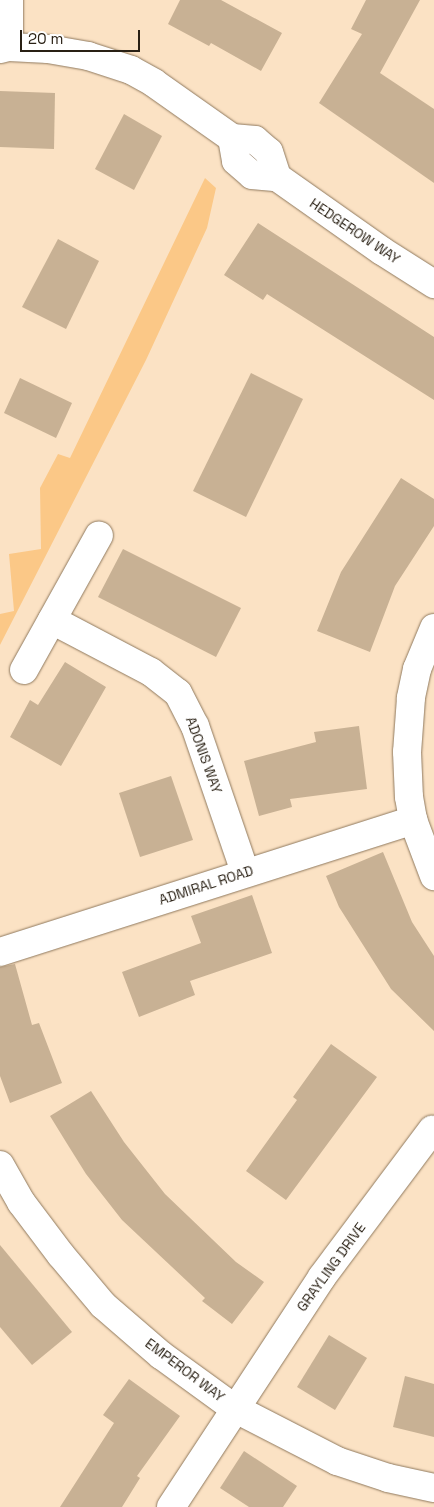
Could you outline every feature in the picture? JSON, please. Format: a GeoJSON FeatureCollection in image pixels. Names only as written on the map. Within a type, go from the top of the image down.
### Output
{"type":"FeatureCollection","features":[{"type":"Feature","properties":{"kind":"street"},"geometry":{"type":"LineString","coordinates":[[5,48],[9,0]]}},
{"type":"Feature","properties":{"kind":"street","name":"HEDGEROW WAY"},"geometry":{"type":"LineString","coordinates":[[5,48],[48,49],[88,56],[131,70],[154,83],[232,138],[254,140],[270,152],[277,177],[382,251],[434,284]]}},
{"type":"Feature","properties":{"kind":"street"},"geometry":{"type":"LineString","coordinates":[[24,670],[99,535]]}},
{"type":"Feature","properties":{"kind":"street","name":"ADONIS WAY"},"geometry":{"type":"LineString","coordinates":[[52,620],[152,672],[178,693],[195,726],[244,872]]}},
{"type":"Feature","properties":{"kind":"street"},"geometry":{"type":"LineString","coordinates":[[434,628],[417,669],[410,698],[407,752],[409,797],[413,820],[434,876]]}},
{"type":"Feature","properties":{"kind":"street","name":"ADMIRAL ROAD"},"geometry":{"type":"LineString","coordinates":[[0,952],[244,872],[413,820]]}},
{"type":"Feature","properties":{"kind":"street","name":"GRAYLING DRIVE"},"geometry":{"type":"LineString","coordinates":[[171,1507],[234,1408],[322,1278],[432,1130]]}},
{"type":"Feature","properties":{"kind":"street","name":"EMPEROR WAY"},"geometry":{"type":"LineString","coordinates":[[0,1165],[27,1210],[61,1256],[103,1305],[161,1355],[234,1408],[337,1461],[388,1478],[434,1488]]}},
{"type":"Feature","properties":{"kind":"shaded area"},"geometry":{"type":"Polygon","coordinates":[[[205,178],[216,188],[207,228],[146,360],[0,645],[0,614],[14,611],[9,554],[41,549],[40,488],[58,454],[70,458],[205,178]]]}},
{"type":"Feature","properties":{"kind":"building"},"geometry":{"type":"Polygon","coordinates":[[[180,0],[221,0],[282,33],[261,71],[211,43],[209,46],[168,24],[180,0]]]}},
{"type":"Feature","properties":{"kind":"building"},"geometry":{"type":"Polygon","coordinates":[[[366,0],[420,0],[380,73],[434,109],[434,183],[319,103],[362,34],[351,29],[366,0]]]}},
{"type":"Feature","properties":{"kind":"building"},"geometry":{"type":"Polygon","coordinates":[[[0,91],[55,93],[54,149],[0,147],[0,91]]]}},
{"type":"Feature","properties":{"kind":"building"},"geometry":{"type":"Polygon","coordinates":[[[124,114],[162,136],[134,190],[95,169],[124,114]]]}},
{"type":"Feature","properties":{"kind":"building"},"geometry":{"type":"Polygon","coordinates":[[[258,223],[434,337],[434,400],[267,294],[263,300],[224,275],[258,223]]]}},
{"type":"Feature","properties":{"kind":"building"},"geometry":{"type":"Polygon","coordinates":[[[58,239],[99,261],[66,329],[22,307],[58,239]]]}},
{"type":"Feature","properties":{"kind":"building"},"geometry":{"type":"Polygon","coordinates":[[[251,373],[303,399],[246,517],[193,491],[251,373]]]}},
{"type":"Feature","properties":{"kind":"building"},"geometry":{"type":"Polygon","coordinates":[[[20,378],[72,403],[56,438],[4,413],[20,378]]]}},
{"type":"Feature","properties":{"kind":"building"},"geometry":{"type":"Polygon","coordinates":[[[401,478],[434,499],[434,526],[395,586],[370,652],[317,631],[341,572],[401,478]]]}},
{"type":"Feature","properties":{"kind":"building"},"geometry":{"type":"Polygon","coordinates":[[[123,549],[241,608],[216,657],[98,597],[123,549]]]}},
{"type":"Feature","properties":{"kind":"building"},"geometry":{"type":"Polygon","coordinates":[[[65,662],[106,687],[61,766],[10,737],[30,700],[38,705],[65,662]]]}},
{"type":"Feature","properties":{"kind":"building"},"geometry":{"type":"Polygon","coordinates":[[[359,726],[367,789],[290,799],[292,807],[259,816],[244,761],[316,742],[314,732],[359,726]]]}},
{"type":"Feature","properties":{"kind":"building"},"geometry":{"type":"Polygon","coordinates":[[[171,776],[193,840],[140,857],[119,793],[171,776]]]}},
{"type":"Feature","properties":{"kind":"building"},"geometry":{"type":"Polygon","coordinates":[[[383,852],[412,922],[434,956],[434,1031],[391,989],[339,907],[326,876],[383,852]]]}},
{"type":"Feature","properties":{"kind":"building"},"geometry":{"type":"Polygon","coordinates":[[[252,895],[272,953],[190,981],[195,995],[139,1017],[122,972],[201,943],[191,916],[252,895]]]}},
{"type":"Feature","properties":{"kind":"building"},"geometry":{"type":"Polygon","coordinates":[[[15,964],[32,1025],[39,1023],[62,1083],[10,1103],[0,1076],[0,967],[15,964]]]}},
{"type":"Feature","properties":{"kind":"building"},"geometry":{"type":"Polygon","coordinates":[[[331,1044],[377,1077],[286,1200],[246,1171],[297,1100],[293,1097],[331,1044]]]}},
{"type":"Feature","properties":{"kind":"building"},"geometry":{"type":"Polygon","coordinates":[[[91,1091],[124,1142],[165,1194],[236,1262],[264,1282],[232,1324],[202,1301],[205,1298],[122,1220],[86,1174],[50,1116],[91,1091]]]}},
{"type":"Feature","properties":{"kind":"building"},"geometry":{"type":"Polygon","coordinates":[[[0,1245],[72,1332],[32,1365],[0,1327],[0,1245]]]}},
{"type":"Feature","properties":{"kind":"building"},"geometry":{"type":"Polygon","coordinates":[[[329,1335],[367,1358],[335,1410],[297,1387],[329,1335]]]}},
{"type":"Feature","properties":{"kind":"building"},"geometry":{"type":"Polygon","coordinates":[[[405,1376],[434,1384],[434,1437],[393,1427],[405,1376]]]}},
{"type":"Feature","properties":{"kind":"building"},"geometry":{"type":"Polygon","coordinates":[[[129,1379],[180,1416],[137,1476],[140,1478],[122,1507],[60,1507],[114,1423],[103,1415],[129,1379]]]}},
{"type":"Feature","properties":{"kind":"building"},"geometry":{"type":"Polygon","coordinates":[[[244,1451],[297,1486],[283,1507],[249,1507],[220,1488],[244,1451]]]}}]}
